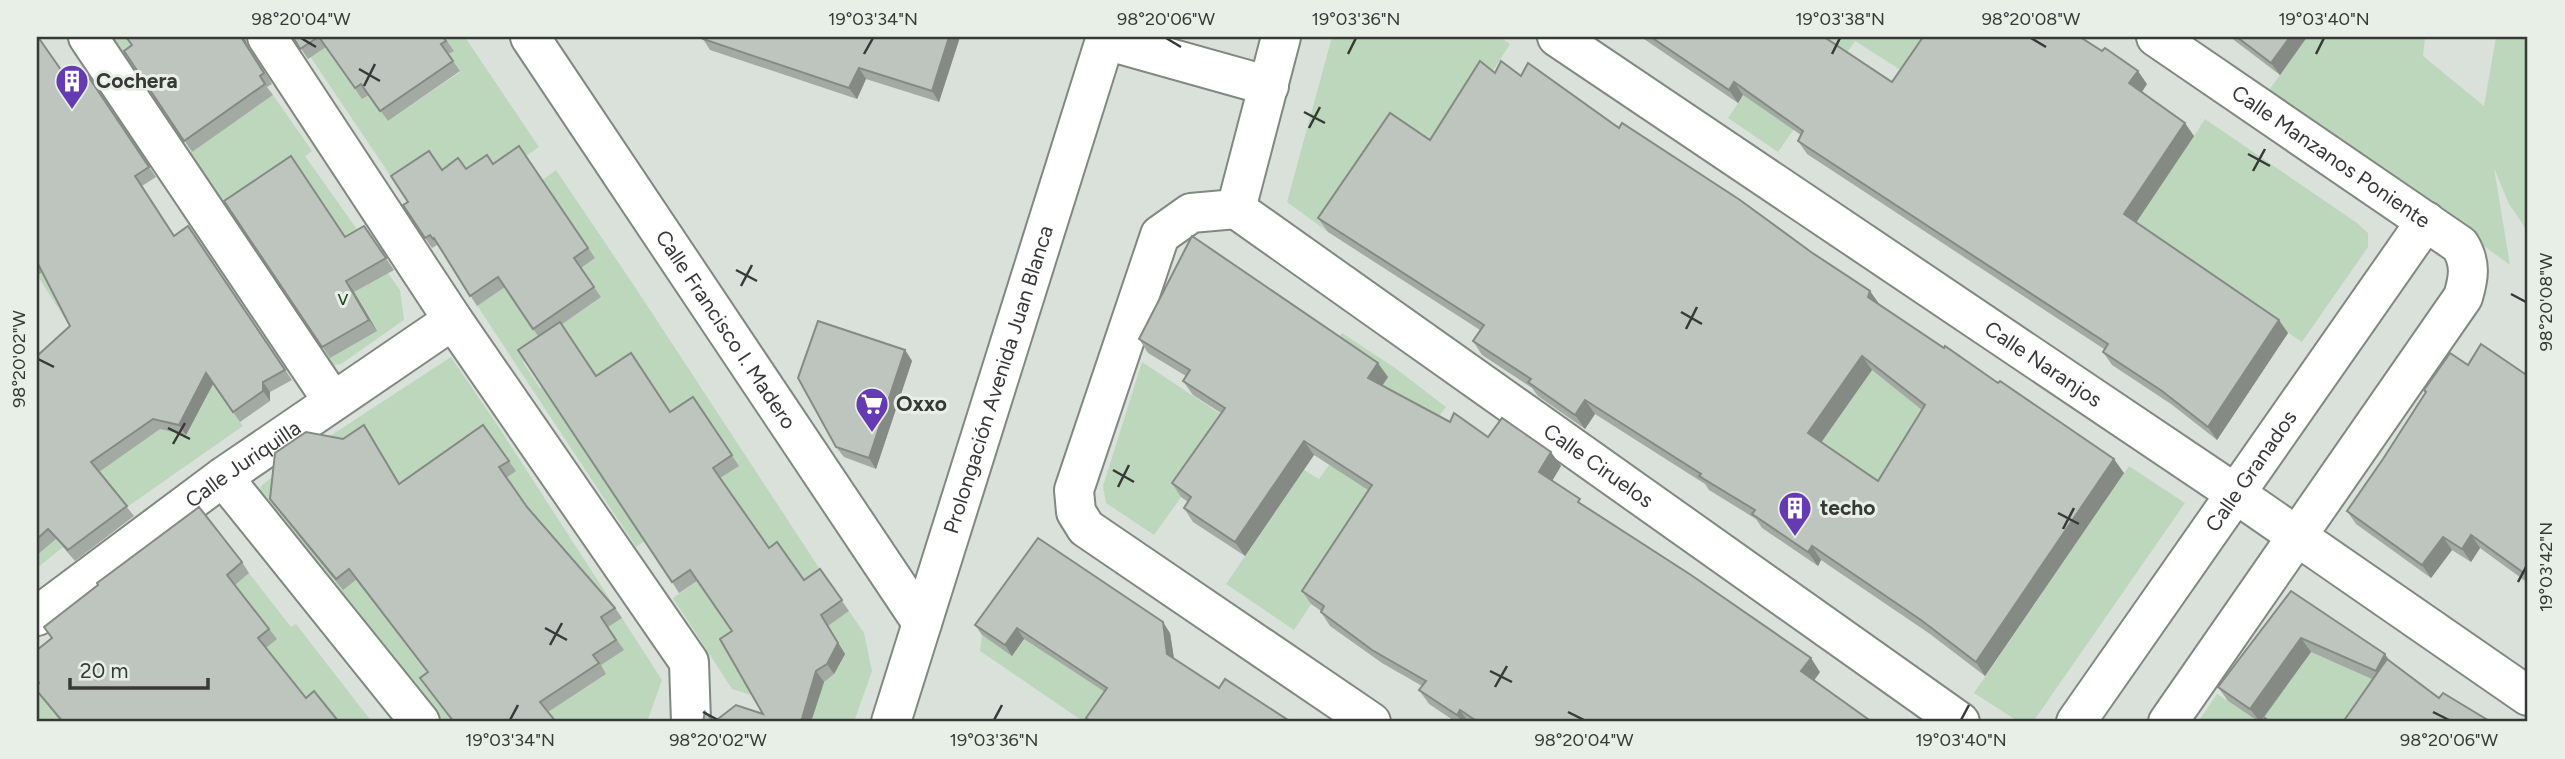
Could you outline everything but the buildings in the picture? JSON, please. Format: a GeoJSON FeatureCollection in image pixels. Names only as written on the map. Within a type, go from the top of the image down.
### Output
{"type":"FeatureCollection","features":[{"type":"Feature","properties":{"kind":"street"},"geometry":{"type":"LineString","coordinates":[[88,37],[332,400]]}},
{"type":"Feature","properties":{"kind":"street"},"geometry":{"type":"LineString","coordinates":[[267,37],[453,320],[688,662],[691,722]]}},
{"type":"Feature","properties":{"kind":"street","name":"Calle Francisco I. Madero"},"geometry":{"type":"LineString","coordinates":[[530,37],[922,623]]}},
{"type":"Feature","properties":{"kind":"street"},"geometry":{"type":"LineString","coordinates":[[1281,37],[1236,209],[1191,213],[1160,235],[1074,490],[1076,512],[1086,528],[1371,722]]}},
{"type":"Feature","properties":{"kind":"street","name":"Calle Naranjos"},"geometry":{"type":"LineString","coordinates":[[1557,37],[2236,494],[2528,696]]}},
{"type":"Feature","properties":{"kind":"street","name":"Calle Manzanos Poniente"},"geometry":{"type":"LineString","coordinates":[[2156,37],[2460,245],[2468,258],[2469,278],[2463,297],[2297,537]]}},
{"type":"Feature","properties":{"kind":"street"},"geometry":{"type":"LineString","coordinates":[[1105,38],[1269,86]]}},
{"type":"Feature","properties":{"kind":"street","name":"Prolongación Avenida Juan Blanca"},"geometry":{"type":"LineString","coordinates":[[891,722],[1105,38]]}},
{"type":"Feature","properties":{"kind":"street","name":"Calle Ciruelos"},"geometry":{"type":"LineString","coordinates":[[1236,209],[1961,722]]}},
{"type":"Feature","properties":{"kind":"street","name":"Calle Granados"},"geometry":{"type":"LineString","coordinates":[[2076,722],[2426,221]]}},
{"type":"Feature","properties":{"kind":"street","name":"Calle Juriquilla"},"geometry":{"type":"LineString","coordinates":[[37,616],[223,477],[332,400],[453,320]]}},
{"type":"Feature","properties":{"kind":"street"},"geometry":{"type":"LineString","coordinates":[[223,477],[420,722]]}},
{"type":"Feature","properties":{"kind":"street"},"geometry":{"type":"LineString","coordinates":[[2168,722],[2297,537]]}},
{"type":"Feature","properties":{"kind":"green space"},"geometry":{"type":"Polygon","coordinates":[[[107,37],[169,37],[125,66],[107,37]]]}},
{"type":"Feature","properties":{"kind":"green space"},"geometry":{"type":"Polygon","coordinates":[[[297,37],[335,41],[388,121],[460,72],[448,54],[453,51],[444,37],[465,37],[539,147],[500,174],[398,187],[297,37]]]}},
{"type":"Feature","properties":{"kind":"green space"},"geometry":{"type":"Polygon","coordinates":[[[1332,37],[1500,37],[1510,44],[1439,154],[1328,232],[1287,202],[1332,37]]]}},
{"type":"Feature","properties":{"kind":"green space"},"geometry":{"type":"Polygon","coordinates":[[[1783,37],[1941,37],[1913,78],[1855,41],[1778,152],[1728,118],[1783,37]]]}},
{"type":"Feature","properties":{"kind":"green space"},"geometry":{"type":"Polygon","coordinates":[[[2307,37],[2425,37],[2423,56],[2484,106],[2496,37],[2528,37],[2528,232],[2509,204],[2494,168],[2510,265],[2269,90],[2307,37]]]}},
{"type":"Feature","properties":{"kind":"green space","name":"v"},"geometry":{"type":"Polygon","coordinates":[[[273,95],[312,151],[305,156],[400,290],[404,320],[341,364],[329,366],[185,156],[273,95]]]}},
{"type":"Feature","properties":{"kind":"green space"},"geometry":{"type":"Polygon","coordinates":[[[2205,119],[2368,233],[2368,247],[2302,342],[2182,261],[2072,196],[2194,136],[2205,119]]]}},
{"type":"Feature","properties":{"kind":"green space"},"geometry":{"type":"Polygon","coordinates":[[[556,170],[827,580],[811,591],[771,562],[717,491],[636,547],[440,249],[484,218],[545,347],[523,362],[540,388],[550,382],[597,391],[561,325],[601,297],[581,268],[595,258],[534,186],[556,170]]]}},
{"type":"Feature","properties":{"kind":"green space"},"geometry":{"type":"Polygon","coordinates":[[[72,252],[191,352],[243,426],[127,507],[66,434],[37,372],[76,336],[37,275],[72,252]]]}},
{"type":"Feature","properties":{"kind":"green space"},"geometry":{"type":"Polygon","coordinates":[[[1900,326],[1922,409],[2075,544],[2129,466],[2185,503],[2033,722],[2019,722],[1974,693],[2036,602],[2012,584],[1774,511],[1900,326]]]}},
{"type":"Feature","properties":{"kind":"green space"},"geometry":{"type":"Polygon","coordinates":[[[1342,333],[1395,368],[1446,407],[1434,422],[1300,393],[1342,333]]]}},
{"type":"Feature","properties":{"kind":"green space"},"geometry":{"type":"Polygon","coordinates":[[[451,357],[662,680],[647,722],[432,722],[257,499],[261,486],[281,470],[278,505],[287,522],[309,525],[310,449],[451,357]]]}},
{"type":"Feature","properties":{"kind":"green space"},"geometry":{"type":"Polygon","coordinates":[[[1142,362],[1234,423],[1154,535],[1106,503],[1103,486],[1142,362]]]}},
{"type":"Feature","properties":{"kind":"green space"},"geometry":{"type":"Polygon","coordinates":[[[1329,465],[1370,481],[1369,517],[1294,630],[1226,584],[1304,470],[1319,479],[1329,465]]]}},
{"type":"Feature","properties":{"kind":"green space"},"geometry":{"type":"Polygon","coordinates":[[[56,539],[63,547],[37,568],[37,555],[56,539]]]}},
{"type":"Feature","properties":{"kind":"green space"},"geometry":{"type":"Polygon","coordinates":[[[249,573],[291,627],[296,624],[372,722],[296,722],[224,593],[249,573]]]}},
{"type":"Feature","properties":{"kind":"green space"},"geometry":{"type":"Polygon","coordinates":[[[697,581],[828,626],[849,611],[864,633],[872,671],[854,722],[811,722],[813,715],[732,689],[673,598],[697,581]]]}},
{"type":"Feature","properties":{"kind":"green space"},"geometry":{"type":"Polygon","coordinates":[[[1038,619],[1050,656],[1107,693],[1098,722],[1084,722],[980,651],[982,635],[1013,655],[1038,619]]]}},
{"type":"Feature","properties":{"kind":"green space"},"geometry":{"type":"Polygon","coordinates":[[[2311,652],[2329,660],[2396,673],[2362,722],[2261,722],[2311,652]]]}},
{"type":"Feature","properties":{"kind":"green space"},"geometry":{"type":"Polygon","coordinates":[[[37,681],[72,722],[37,722],[37,681]]]}},
{"type":"Feature","properties":{"kind":"green space"},"geometry":{"type":"Polygon","coordinates":[[[2217,694],[2259,722],[2198,722],[2217,694]]]}},
{"type":"Feature","properties":{"kind":"place","name":"Cochera"},"geometry":{"type":"Point","coordinates":[72,111]}},
{"type":"Feature","properties":{"kind":"place","name":"Oxxo"},"geometry":{"type":"Point","coordinates":[872,434]}},
{"type":"Feature","properties":{"kind":"place","name":"techo"},"geometry":{"type":"Point","coordinates":[1795,538]}}]}
